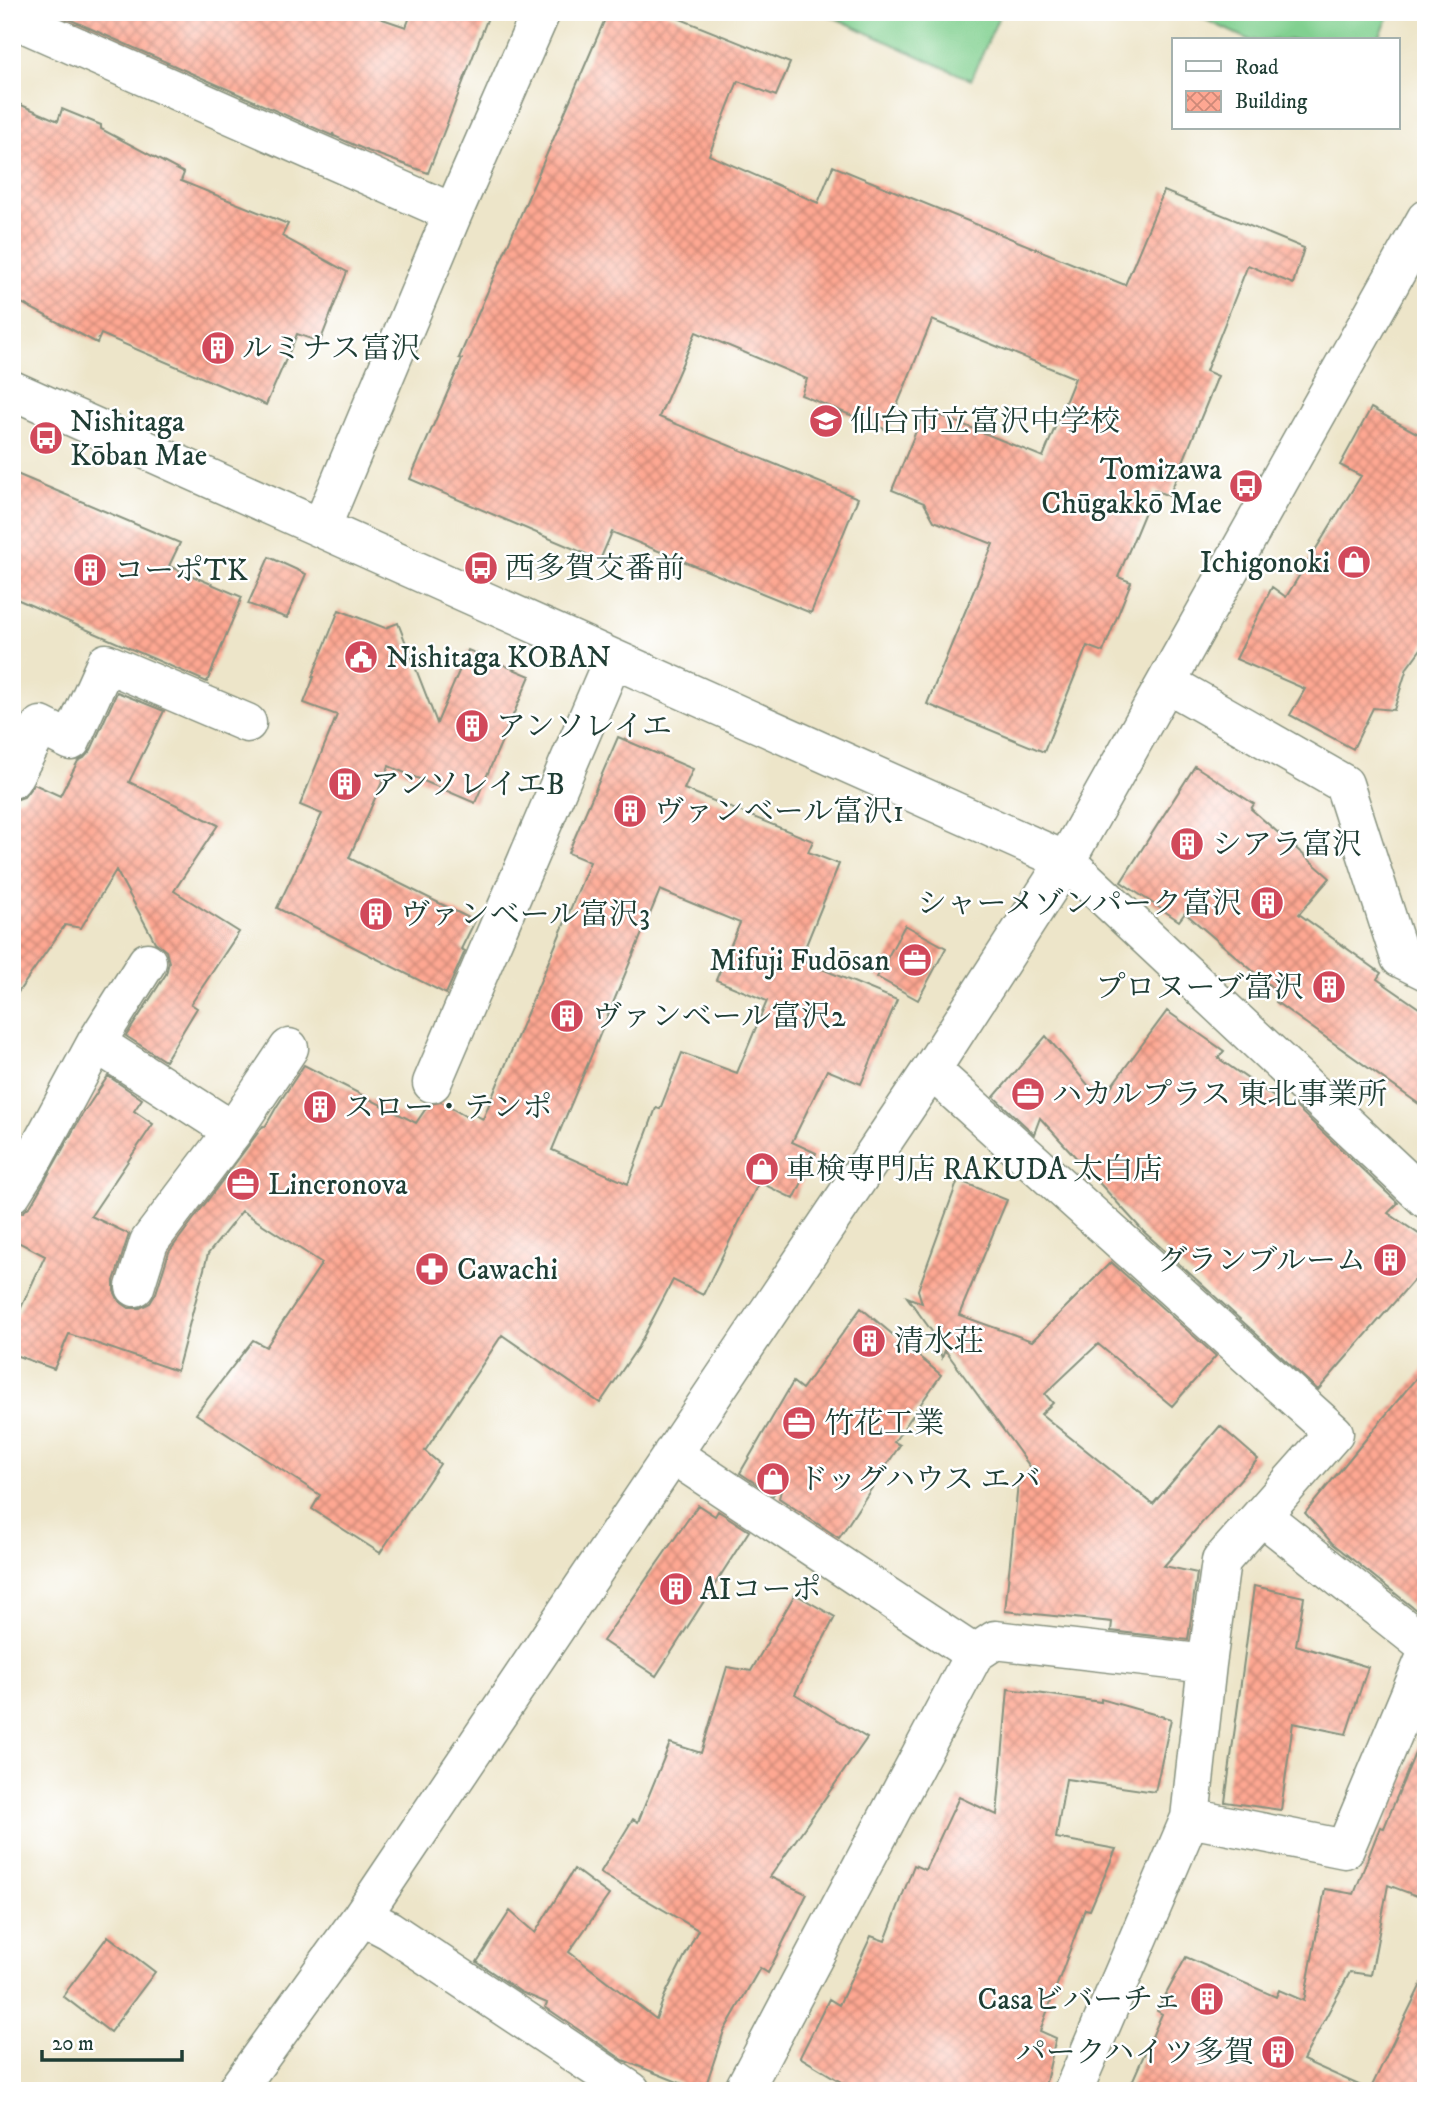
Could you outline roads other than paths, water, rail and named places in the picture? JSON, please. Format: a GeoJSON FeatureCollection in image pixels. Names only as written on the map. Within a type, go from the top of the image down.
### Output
{"type":"FeatureCollection","features":[{"type":"Feature","properties":{"kind":"street"},"geometry":{"type":"LineString","coordinates":[[321,528],[453,213],[541,12]]}},
{"type":"Feature","properties":{"kind":"street"},"geometry":{"type":"LineString","coordinates":[[12,18],[453,213]]}},
{"type":"Feature","properties":{"kind":"street"},"geometry":{"type":"LineString","coordinates":[[236,2091],[362,1916],[931,1070],[1066,861],[1423,230]]}},
{"type":"Feature","properties":{"kind":"street"},"geometry":{"type":"LineString","coordinates":[[12,390],[1066,861],[1426,1199]]}},
{"type":"Feature","properties":{"kind":"street"},"geometry":{"type":"LineString","coordinates":[[432,1083],[613,659]]}},
{"type":"Feature","properties":{"kind":"street"},"geometry":{"type":"LineString","coordinates":[[12,779],[41,726],[71,741],[106,663],[247,723]]}},
{"type":"Feature","properties":{"kind":"street"},"geometry":{"type":"LineString","coordinates":[[1167,683],[1344,784],[1400,958],[1426,971]]}},
{"type":"Feature","properties":{"kind":"street"},"geometry":{"type":"LineString","coordinates":[[12,1193],[96,1043],[147,962]]}},
{"type":"Feature","properties":{"kind":"street"},"geometry":{"type":"LineString","coordinates":[[96,1043],[233,1131]]}},
{"type":"Feature","properties":{"kind":"street"},"geometry":{"type":"LineString","coordinates":[[135,1287],[149,1242],[233,1131],[289,1048]]}},
{"type":"Feature","properties":{"kind":"street"},"geometry":{"type":"LineString","coordinates":[[931,1070],[1334,1433],[1221,1561],[1206,1664],[1190,1818],[1080,2088]]}},
{"type":"Feature","properties":{"kind":"street"},"geometry":{"type":"LineString","coordinates":[[672,1454],[974,1654]]}},
{"type":"Feature","properties":{"kind":"street"},"geometry":{"type":"LineString","coordinates":[[1262,1516],[1426,1646]]}},
{"type":"Feature","properties":{"kind":"street"},"geometry":{"type":"LineString","coordinates":[[743,2091],[974,1654],[995,1640],[1206,1664]]}},
{"type":"Feature","properties":{"kind":"street"},"geometry":{"type":"LineString","coordinates":[[1190,1818],[1345,1849],[1426,1656]]}},
{"type":"Feature","properties":{"kind":"street"},"geometry":{"type":"LineString","coordinates":[[362,1916],[389,1930],[631,2091]]}},
{"type":"Feature","properties":{"kind":"place","name":"ルミナス富沢"},"geometry":{"type":"Point","coordinates":[218,348]}},
{"type":"Feature","properties":{"kind":"place","name":"仙台市立富沢中学校"},"geometry":{"type":"Point","coordinates":[826,421]}},
{"type":"Feature","properties":{"kind":"place","name":"Nishitaga Kōban Mae"},"geometry":{"type":"Point","coordinates":[46,438]}},
{"type":"Feature","properties":{"kind":"place","name":"Tomizawa Chūgakkō Mae"},"geometry":{"type":"Point","coordinates":[1246,486]}},
{"type":"Feature","properties":{"kind":"place","name":"Ichigonoki"},"geometry":{"type":"Point","coordinates":[1354,562]}},
{"type":"Feature","properties":{"kind":"place","name":"西多賀交番前"},"geometry":{"type":"Point","coordinates":[481,568]}},
{"type":"Feature","properties":{"kind":"place","name":"コーポTK"},"geometry":{"type":"Point","coordinates":[90,570]}},
{"type":"Feature","properties":{"kind":"place","name":"Nishitaga KOBAN"},"geometry":{"type":"Point","coordinates":[361,657]}},
{"type":"Feature","properties":{"kind":"place","name":"アンソレイエ"},"geometry":{"type":"Point","coordinates":[472,726]}},
{"type":"Feature","properties":{"kind":"place","name":"アンソレイエB"},"geometry":{"type":"Point","coordinates":[345,784]}},
{"type":"Feature","properties":{"kind":"place","name":"ヴァンベール富沢1"},"geometry":{"type":"Point","coordinates":[630,811]}},
{"type":"Feature","properties":{"kind":"place","name":"シアラ富沢"},"geometry":{"type":"Point","coordinates":[1187,844]}},
{"type":"Feature","properties":{"kind":"place","name":"シャーメゾンパーク富沢"},"geometry":{"type":"Point","coordinates":[1267,903]}},
{"type":"Feature","properties":{"kind":"place","name":"ヴァンベール富沢3"},"geometry":{"type":"Point","coordinates":[376,914]}},
{"type":"Feature","properties":{"kind":"place","name":"Mifuji Fudōsan"},"geometry":{"type":"Point","coordinates":[915,960]}},
{"type":"Feature","properties":{"kind":"place","name":"プロヌーブ富沢"},"geometry":{"type":"Point","coordinates":[1329,987]}},
{"type":"Feature","properties":{"kind":"place","name":"ヴァンベール富沢2"},"geometry":{"type":"Point","coordinates":[567,1016]}},
{"type":"Feature","properties":{"kind":"place","name":"ハカルプラス 東北事業所"},"geometry":{"type":"Point","coordinates":[1028,1094]}},
{"type":"Feature","properties":{"kind":"place","name":"スロー・テンポ"},"geometry":{"type":"Point","coordinates":[320,1107]}},
{"type":"Feature","properties":{"kind":"place","name":"車検専門店 RAKUDA 太白店"},"geometry":{"type":"Point","coordinates":[762,1169]}},
{"type":"Feature","properties":{"kind":"place","name":"Lincronova"},"geometry":{"type":"Point","coordinates":[243,1184]}},
{"type":"Feature","properties":{"kind":"place","name":"グランブルーム"},"geometry":{"type":"Point","coordinates":[1390,1260]}},
{"type":"Feature","properties":{"kind":"place","name":"Cawachi"},"geometry":{"type":"Point","coordinates":[432,1269]}},
{"type":"Feature","properties":{"kind":"place","name":"清水荘"},"geometry":{"type":"Point","coordinates":[869,1341]}},
{"type":"Feature","properties":{"kind":"place","name":"竹花工業"},"geometry":{"type":"Point","coordinates":[799,1423]}},
{"type":"Feature","properties":{"kind":"place","name":"ドッグハウス エバ"},"geometry":{"type":"Point","coordinates":[773,1479]}},
{"type":"Feature","properties":{"kind":"place","name":"AIコーポ"},"geometry":{"type":"Point","coordinates":[676,1589]}},
{"type":"Feature","properties":{"kind":"place","name":"Casaビバーチェ"},"geometry":{"type":"Point","coordinates":[1207,1999]}},
{"type":"Feature","properties":{"kind":"place","name":"パークハイツ多賀"},"geometry":{"type":"Point","coordinates":[1278,2052]}}]}
